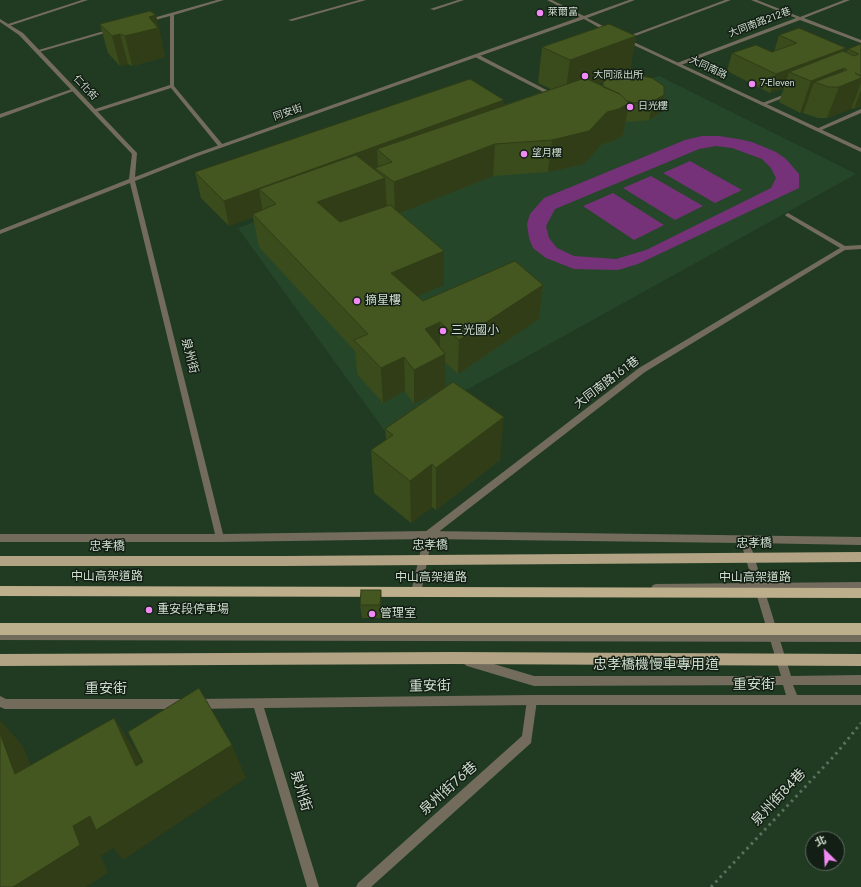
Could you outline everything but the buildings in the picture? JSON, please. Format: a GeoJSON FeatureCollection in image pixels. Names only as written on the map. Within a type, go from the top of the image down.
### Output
{"type":"FeatureCollection","features":[{"type":"Feature","properties":{"kind":"highway","name":"中山高架道路"},"geometry":{"type":"LineString","coordinates":[[0,591],[861,593]]}},
{"type":"Feature","properties":{"kind":"highway"},"geometry":{"type":"LineString","coordinates":[[0,630],[861,629]]}},
{"type":"Feature","properties":{"kind":"main road","name":"忠孝橋"},"geometry":{"type":"LineString","coordinates":[[0,561],[861,558]]}},
{"type":"Feature","properties":{"kind":"main road"},"geometry":{"type":"LineString","coordinates":[[0,660],[454,658],[861,660]]}},
{"type":"Feature","properties":{"kind":"street"},"geometry":{"type":"LineString","coordinates":[[7,25],[86,0]]}},
{"type":"Feature","properties":{"kind":"street"},"geometry":{"type":"LineString","coordinates":[[142,23],[222,0]]}},
{"type":"Feature","properties":{"kind":"street"},"geometry":{"type":"LineString","coordinates":[[290,20],[364,0]]}},
{"type":"Feature","properties":{"kind":"street"},"geometry":{"type":"LineString","coordinates":[[432,9],[462,0]]}},
{"type":"Feature","properties":{"kind":"street"},"geometry":{"type":"LineString","coordinates":[[549,0],[612,32]]}},
{"type":"Feature","properties":{"kind":"street","name":"同安街"},"geometry":{"type":"LineString","coordinates":[[0,232],[221,146],[633,0]]}},
{"type":"Feature","properties":{"kind":"street"},"geometry":{"type":"LineString","coordinates":[[624,38],[729,0]]}},
{"type":"Feature","properties":{"kind":"street"},"geometry":{"type":"LineString","coordinates":[[753,0],[861,42]]}},
{"type":"Feature","properties":{"kind":"street","name":"大同南路212巷"},"geometry":{"type":"LineString","coordinates":[[679,64],[848,0]]}},
{"type":"Feature","properties":{"kind":"street"},"geometry":{"type":"LineString","coordinates":[[172,15],[172,86],[221,146]]}},
{"type":"Feature","properties":{"kind":"street","name":"仁化街"},"geometry":{"type":"LineString","coordinates":[[0,20],[21,34],[135,154],[132,180]]}},
{"type":"Feature","properties":{"kind":"street"},"geometry":{"type":"LineString","coordinates":[[37,51],[119,29]]}},
{"type":"Feature","properties":{"kind":"street","name":"大同南路"},"geometry":{"type":"LineString","coordinates":[[618,35],[861,150]]}},
{"type":"Feature","properties":{"kind":"street"},"geometry":{"type":"LineString","coordinates":[[477,56],[562,100]]}},
{"type":"Feature","properties":{"kind":"street"},"geometry":{"type":"LineString","coordinates":[[94,111],[172,86]]}},
{"type":"Feature","properties":{"kind":"street"},"geometry":{"type":"LineString","coordinates":[[0,116],[74,90]]}},
{"type":"Feature","properties":{"kind":"street"},"geometry":{"type":"LineString","coordinates":[[763,104],[798,90]]}},
{"type":"Feature","properties":{"kind":"street"},"geometry":{"type":"LineString","coordinates":[[817,130],[861,110]]}},
{"type":"Feature","properties":{"kind":"street","name":"泉州街"},"geometry":{"type":"LineString","coordinates":[[132,180],[220,538]]}},
{"type":"Feature","properties":{"kind":"street"},"geometry":{"type":"LineString","coordinates":[[788,216],[844,248]]}},
{"type":"Feature","properties":{"kind":"street","name":"大同南路161巷"},"geometry":{"type":"LineString","coordinates":[[428,535],[642,370],[844,248],[861,247]]}},
{"type":"Feature","properties":{"kind":"street"},"geometry":{"type":"LineString","coordinates":[[416,588],[428,535]]}},
{"type":"Feature","properties":{"kind":"street"},"geometry":{"type":"LineString","coordinates":[[0,538],[220,538],[428,535],[861,541]]}},
{"type":"Feature","properties":{"kind":"street"},"geometry":{"type":"LineString","coordinates":[[745,540],[793,700]]}},
{"type":"Feature","properties":{"kind":"street"},"geometry":{"type":"LineString","coordinates":[[0,594],[416,588],[760,588],[861,586]]}},
{"type":"Feature","properties":{"kind":"street"},"geometry":{"type":"LineString","coordinates":[[0,636],[861,638]]}},
{"type":"Feature","properties":{"kind":"street","name":"忠孝橋機慢車專用道"},"geometry":{"type":"LineString","coordinates":[[454,658],[534,681],[861,680]]}},
{"type":"Feature","properties":{"kind":"street","name":"重安街"},"geometry":{"type":"LineString","coordinates":[[0,701],[5,704],[258,704],[532,700],[861,700]]}},
{"type":"Feature","properties":{"kind":"street","name":"泉州街76巷"},"geometry":{"type":"LineString","coordinates":[[362,887],[527,739],[532,700]]}},
{"type":"Feature","properties":{"kind":"street","name":"泉州街"},"geometry":{"type":"LineString","coordinates":[[258,704],[313,887]]}},
{"type":"Feature","properties":{"kind":"path","name":"泉州街84巷"},"geometry":{"type":"LineString","coordinates":[[711,887],[835,756],[861,723]]}},
{"type":"Feature","properties":{"kind":"shaded area","name":"三光國小"},"geometry":{"type":"Polygon","coordinates":[[[659,76],[856,174],[387,434],[238,228],[659,76]]]}},
{"type":"Feature","properties":{"kind":"shaded area"},"geometry":{"type":"Polygon","coordinates":[[[702,136],[719,136],[752,142],[776,152],[786,159],[799,174],[799,188],[638,264],[618,270],[574,269],[546,258],[533,248],[529,238],[527,224],[530,214],[544,198],[685,140],[702,136]],[[716,146],[699,149],[555,209],[546,226],[549,238],[557,248],[574,256],[616,259],[646,250],[771,188],[776,178],[771,168],[762,159],[732,148],[716,146]]]}},
{"type":"Feature","properties":{"kind":"shaded area"},"geometry":{"type":"Polygon","coordinates":[[[690,161],[742,190],[715,203],[663,173],[690,161]]]}},
{"type":"Feature","properties":{"kind":"shaded area"},"geometry":{"type":"Polygon","coordinates":[[[651,176],[703,206],[675,220],[623,188],[651,176]]]}},
{"type":"Feature","properties":{"kind":"shaded area"},"geometry":{"type":"Polygon","coordinates":[[[613,193],[664,225],[634,240],[583,206],[613,193]]]}},
{"type":"Feature","properties":{"kind":"place","name":"萊爾富"},"geometry":{"type":"Point","coordinates":[540,13]}},
{"type":"Feature","properties":{"kind":"place","name":"大同派出所"},"geometry":{"type":"Point","coordinates":[585,76]}},
{"type":"Feature","properties":{"kind":"place","name":"7-Eleven"},"geometry":{"type":"Point","coordinates":[752,84]}},
{"type":"Feature","properties":{"kind":"place","name":"日光樓"},"geometry":{"type":"Point","coordinates":[630,107]}},
{"type":"Feature","properties":{"kind":"place","name":"望月樓"},"geometry":{"type":"Point","coordinates":[524,154]}},
{"type":"Feature","properties":{"kind":"place","name":"摘星樓"},"geometry":{"type":"Point","coordinates":[357,301]}},
{"type":"Feature","properties":{"kind":"place","name":"三光國小"},"geometry":{"type":"Point","coordinates":[443,331]}},
{"type":"Feature","properties":{"kind":"place","name":"重安段停車場"},"geometry":{"type":"Point","coordinates":[149,610]}},
{"type":"Feature","properties":{"kind":"place","name":"管理室"},"geometry":{"type":"Point","coordinates":[372,614]}}]}
